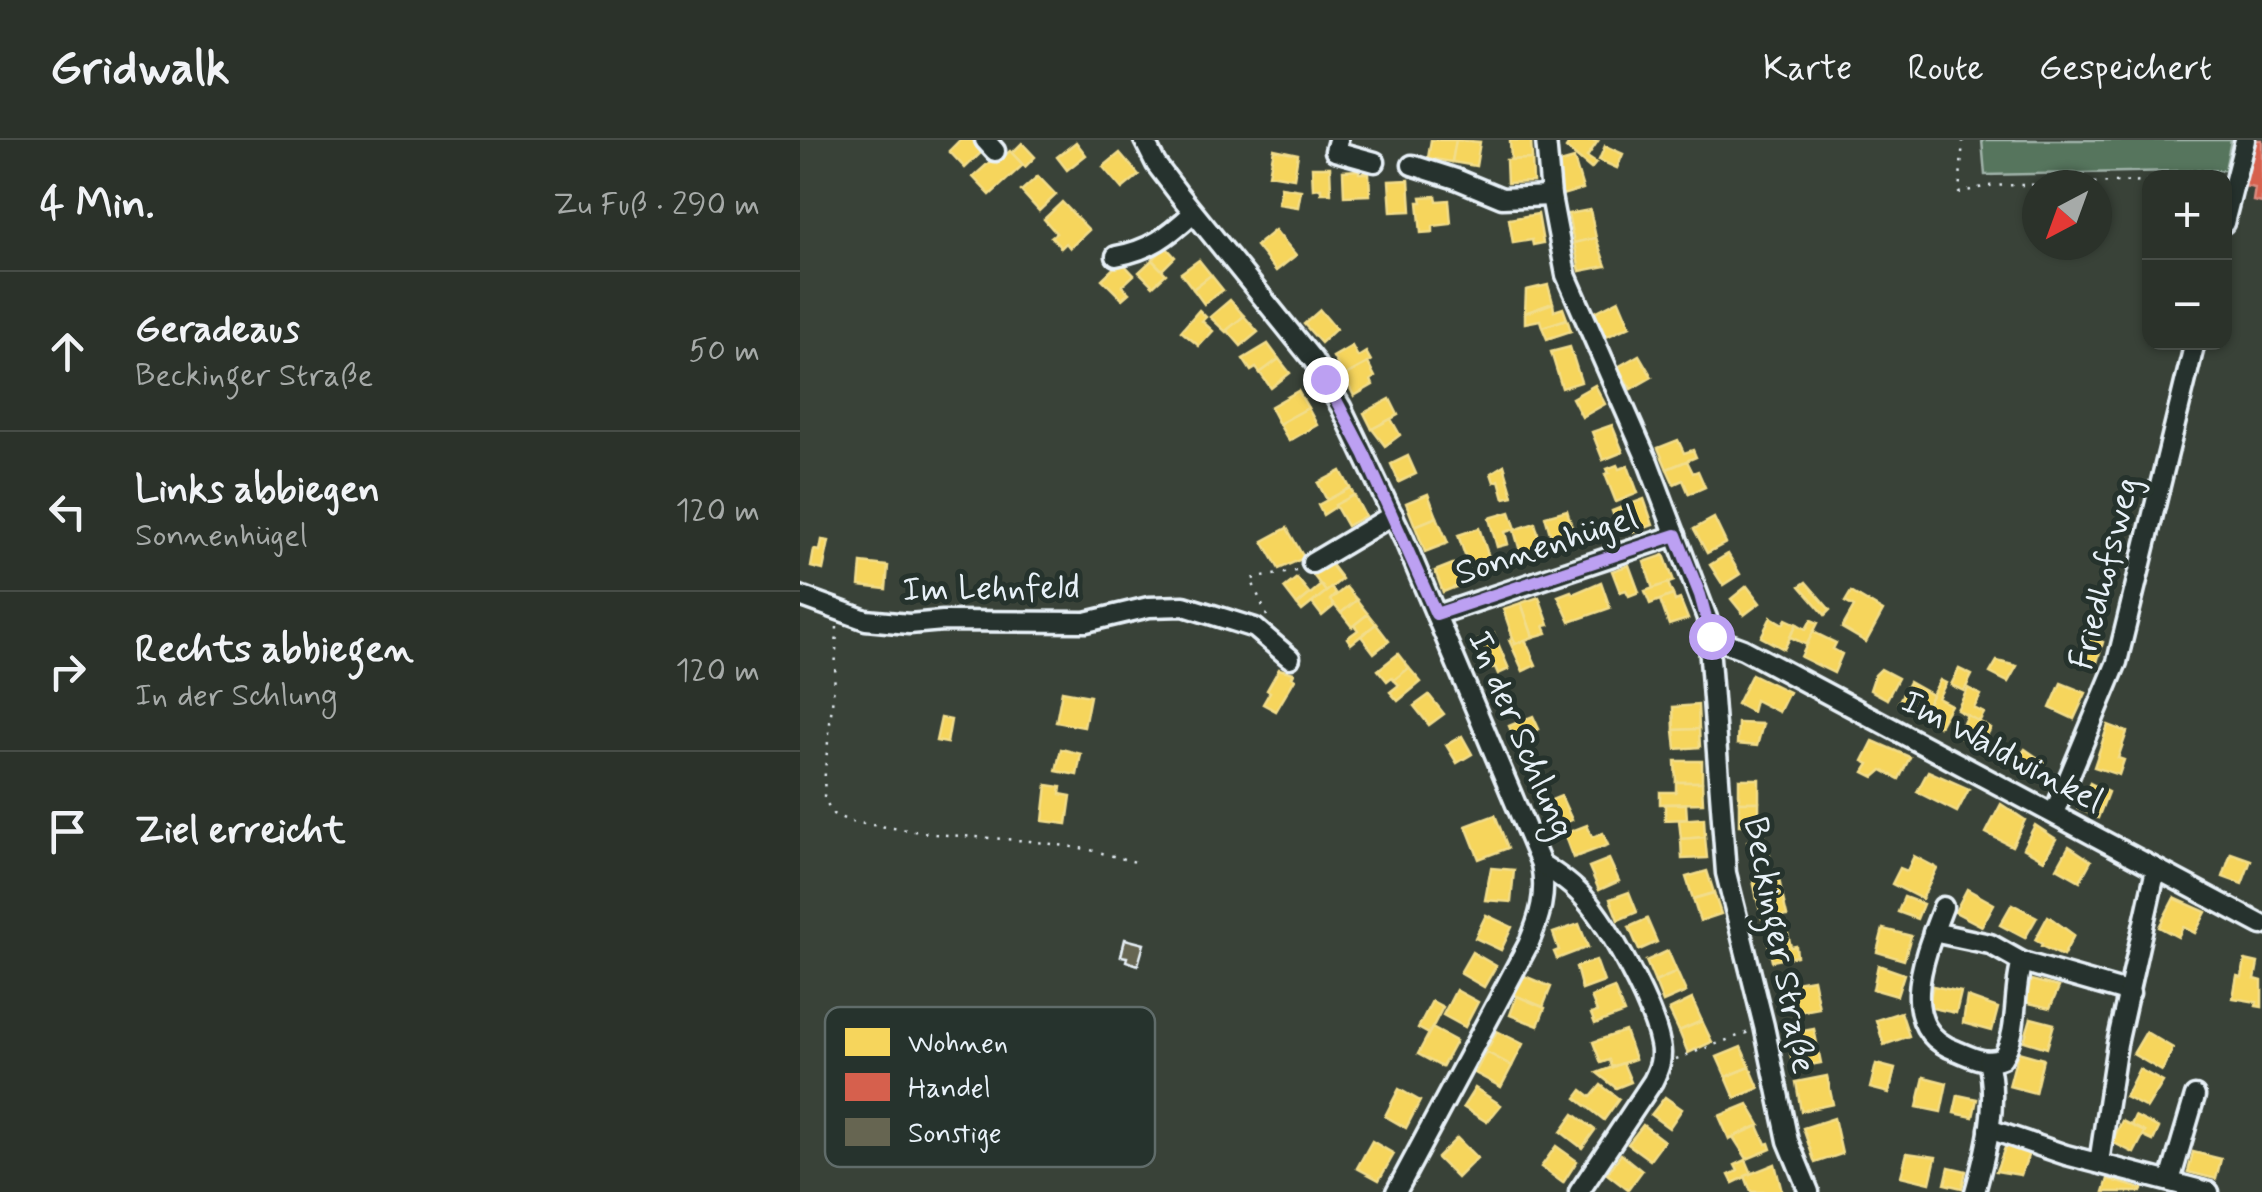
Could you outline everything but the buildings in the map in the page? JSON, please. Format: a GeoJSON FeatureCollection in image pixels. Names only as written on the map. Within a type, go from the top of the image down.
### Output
{"type":"FeatureCollection","features":[{"type":"Feature","properties":{"kind":"street","name":"In der Schlung"},"geometry":{"type":"LineString","coordinates":[[1144,140],[1156,164],[1319,370],[1392,514],[1542,864],[1543,904],[1528,946],[1396,1192]]}},
{"type":"Feature","properties":{"kind":"street","name":"Beckinger Straße"},"geometry":{"type":"LineString","coordinates":[[1546,140],[1551,196],[1566,276],[1676,535],[1700,595],[1711,636],[1724,855],[1788,1141],[1809,1192]]}},
{"type":"Feature","properties":{"kind":"street"},"geometry":{"type":"LineString","coordinates":[[2232,191],[2245,140]]}},
{"type":"Feature","properties":{"kind":"street"},"geometry":{"type":"LineString","coordinates":[[1336,145],[1375,162]]}},
{"type":"Feature","properties":{"kind":"street"},"geometry":{"type":"LineString","coordinates":[[1412,165],[1502,198],[1551,196]]}},
{"type":"Feature","properties":{"kind":"street"},"geometry":{"type":"LineString","coordinates":[[1116,256],[1136,253],[1160,242],[1193,212]]}},
{"type":"Feature","properties":{"kind":"street","name":"Friedhofsweg"},"geometry":{"type":"LineString","coordinates":[[2054,813],[2117,662],[2193,350]]}},
{"type":"Feature","properties":{"kind":"street"},"geometry":{"type":"LineString","coordinates":[[1312,564],[1392,514]]}},
{"type":"Feature","properties":{"kind":"street","name":"Sonnenhügel"},"geometry":{"type":"LineString","coordinates":[[1436,614],[1676,535]]}},
{"type":"Feature","properties":{"kind":"street","name":"Im Lehnfeld"},"geometry":{"type":"LineString","coordinates":[[800,596],[890,623],[1086,622],[1167,605],[1205,610],[1255,628],[1290,658]]}},
{"type":"Feature","properties":{"kind":"street","name":"Im Waldwinkel"},"geometry":{"type":"LineString","coordinates":[[1711,636],[2262,925]]}},
{"type":"Feature","properties":{"kind":"street"},"geometry":{"type":"LineString","coordinates":[[1542,864],[1585,898],[1601,921],[1654,1024],[1661,1047],[1661,1064],[1639,1105],[1578,1192]]}},
{"type":"Feature","properties":{"kind":"street"},"geometry":{"type":"LineString","coordinates":[[2099,1163],[2117,1044],[2156,869]]}},
{"type":"Feature","properties":{"kind":"street"},"geometry":{"type":"LineString","coordinates":[[1942,907],[1919,994],[1922,1022],[1936,1042],[1988,1062],[1997,1061],[2006,1052],[2012,1033],[2014,993],[2022,962]]}},
{"type":"Feature","properties":{"kind":"street"},"geometry":{"type":"LineString","coordinates":[[1933,932],[1990,944],[2022,962],[2130,993]]}},
{"type":"Feature","properties":{"kind":"street"},"geometry":{"type":"LineString","coordinates":[[1975,1192],[1989,1129],[1992,1086],[1988,1062]]}},
{"type":"Feature","properties":{"kind":"street"},"geometry":{"type":"LineString","coordinates":[[2170,1181],[2195,1096]]}},
{"type":"Feature","properties":{"kind":"street"},"geometry":{"type":"LineString","coordinates":[[1989,1129],[2209,1192]]}},
{"type":"Feature","properties":{"kind":"path"},"geometry":{"type":"LineString","coordinates":[[1962,140],[1959,193],[1987,186],[2142,181]]}},
{"type":"Feature","properties":{"kind":"path"},"geometry":{"type":"LineString","coordinates":[[1274,642],[1272,627],[1252,579],[1312,564]]}},
{"type":"Feature","properties":{"kind":"path"},"geometry":{"type":"LineString","coordinates":[[838,610],[824,770],[824,798],[833,814],[850,822],[935,834],[1030,841],[1139,862]]}},
{"type":"Feature","properties":{"kind":"path"},"geometry":{"type":"LineString","coordinates":[[1661,1064],[1764,1026]]}},
{"type":"Feature","properties":{"kind":"green space"},"geometry":{"type":"Polygon","coordinates":[[[1982,140],[2231,140],[2225,170],[2022,170],[2022,174],[1985,175],[1982,140]]]}},
{"type":"Feature","properties":{"kind":"route"},"geometry":{"type":"LineString","coordinates":[[1325,379],[1365,455],[1436,614],[1676,535],[1708,618],[1711,636]]}}]}
